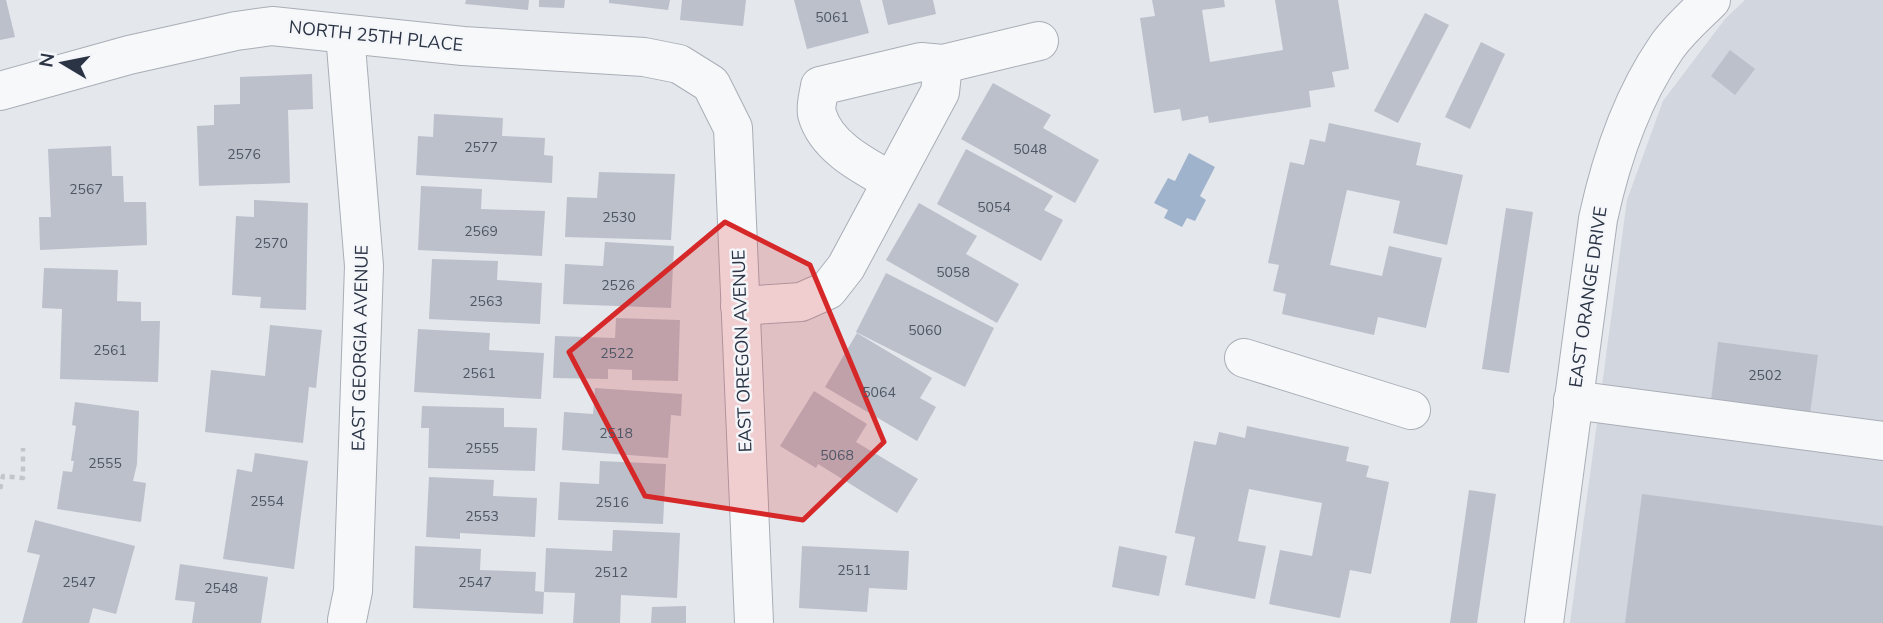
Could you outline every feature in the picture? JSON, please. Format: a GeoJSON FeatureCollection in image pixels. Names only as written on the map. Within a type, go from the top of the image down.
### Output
{"type":"FeatureCollection","features":[{"type":"Feature","properties":{"kind":"street","name":"EAST ORANGE DRIVE"},"geometry":{"type":"LineString","coordinates":[[1544,623],[1598,219],[1610,165],[1626,124],[1666,47],[1710,0]]}},
{"type":"Feature","properties":{"kind":"street","name":"NORTH 25TH PLACE"},"geometry":{"type":"LineString","coordinates":[[0,91],[129,55],[236,31],[272,26],[463,46],[644,57],[679,64],[711,85]]}},
{"type":"Feature","properties":{"kind":"street","name":"EAST GEORGIA AVENUE"},"geometry":{"type":"LineString","coordinates":[[345,34],[364,266],[353,591],[345,622]]}},
{"type":"Feature","properties":{"kind":"street"},"geometry":{"type":"LineString","coordinates":[[891,181],[858,162],[831,140],[817,113],[820,86],[921,62],[943,64],[1038,41]]}},
{"type":"Feature","properties":{"kind":"street"},"geometry":{"type":"LineString","coordinates":[[740,306],[802,302],[828,290],[846,267],[940,92],[943,64]]}},
{"type":"Feature","properties":{"kind":"street","name":"EAST OREGON AVENUE"},"geometry":{"type":"LineString","coordinates":[[711,85],[733,128],[754,623]]}},
{"type":"Feature","properties":{"kind":"street"},"geometry":{"type":"LineString","coordinates":[[1244,358],[1411,410]]}},
{"type":"Feature","properties":{"kind":"street"},"geometry":{"type":"LineString","coordinates":[[1573,400],[1883,441]]}},
{"type":"Feature","properties":{"kind":"path"},"geometry":{"type":"LineString","coordinates":[[0,489],[3,476],[23,478],[23,448]]}},
{"type":"Feature","properties":{"kind":"highlighted area"},"geometry":{"type":"Polygon","coordinates":[[[725,222],[810,265],[884,442],[803,520],[645,496],[569,352],[725,222]]]}},
{"type":"Feature","properties":{"kind":"shaded area"},"geometry":{"type":"Polygon","coordinates":[[[1745,0],[1883,0],[1883,623],[1570,623],[1627,200],[1663,101],[1725,19],[1745,0]]]}},
{"type":"Feature","properties":{"kind":"water"},"geometry":{"type":"Polygon","coordinates":[[[1189,153],[1215,167],[1200,196],[1206,200],[1195,221],[1187,218],[1182,227],[1164,218],[1168,210],[1154,203],[1168,178],[1175,181],[1189,153]]]}},
{"type":"Feature","properties":{"kind":"building"},"geometry":{"type":"Polygon","coordinates":[[[0,0],[6,0],[15,37],[0,40],[0,0]]]}},
{"type":"Feature","properties":{"kind":"building"},"geometry":{"type":"Polygon","coordinates":[[[466,0],[529,0],[528,10],[465,4],[466,0]]]}},
{"type":"Feature","properties":{"kind":"building"},"geometry":{"type":"Polygon","coordinates":[[[539,0],[565,0],[564,8],[539,7],[539,0]]]}},
{"type":"Feature","properties":{"kind":"building"},"geometry":{"type":"Polygon","coordinates":[[[609,0],[670,0],[668,10],[609,3],[609,0]]]}},
{"type":"Feature","properties":{"kind":"building"},"geometry":{"type":"Polygon","coordinates":[[[682,0],[746,0],[743,26],[680,20],[682,0]]]}},
{"type":"Feature","properties":{"kind":"building"},"geometry":{"type":"Polygon","coordinates":[[[794,0],[860,0],[869,33],[807,49],[794,0]]]}},
{"type":"Feature","properties":{"kind":"building"},"geometry":{"type":"Polygon","coordinates":[[[882,0],[933,0],[936,14],[888,25],[882,0]]]}},
{"type":"Feature","properties":{"kind":"building"},"geometry":{"type":"Polygon","coordinates":[[[1152,0],[1224,0],[1225,7],[1202,10],[1210,62],[1283,50],[1275,0],[1338,0],[1349,69],[1332,72],[1335,87],[1309,91],[1311,107],[1209,123],[1208,116],[1182,121],[1180,109],[1154,113],[1140,18],[1155,16],[1152,0]]]}},
{"type":"Feature","properties":{"kind":"building"},"geometry":{"type":"Polygon","coordinates":[[[1425,13],[1449,25],[1398,123],[1374,111],[1425,13]]]}},
{"type":"Feature","properties":{"kind":"building"},"geometry":{"type":"Polygon","coordinates":[[[1481,42],[1505,54],[1470,129],[1445,117],[1481,42]]]}},
{"type":"Feature","properties":{"kind":"building"},"geometry":{"type":"Polygon","coordinates":[[[1730,50],[1755,69],[1735,95],[1711,76],[1730,50]]]}},
{"type":"Feature","properties":{"kind":"building"},"geometry":{"type":"Polygon","coordinates":[[[312,74],[313,109],[288,110],[290,183],[199,186],[197,126],[214,125],[214,105],[240,104],[240,77],[312,74]]]}},
{"type":"Feature","properties":{"kind":"building"},"geometry":{"type":"Polygon","coordinates":[[[993,83],[1051,115],[1043,128],[1099,160],[1075,203],[961,139],[993,83]]]}},
{"type":"Feature","properties":{"kind":"building"},"geometry":{"type":"Polygon","coordinates":[[[434,114],[503,118],[502,136],[545,138],[544,155],[553,156],[552,183],[416,175],[418,136],[433,137],[434,114]]]}},
{"type":"Feature","properties":{"kind":"building"},"geometry":{"type":"Polygon","coordinates":[[[1329,123],[1421,143],[1416,165],[1463,175],[1447,245],[1393,233],[1400,201],[1347,190],[1330,265],[1382,276],[1389,246],[1442,258],[1426,328],[1378,317],[1374,335],[1282,314],[1286,294],[1273,291],[1279,265],[1268,263],[1290,162],[1304,165],[1310,139],[1325,142],[1329,123]]]}},
{"type":"Feature","properties":{"kind":"building"},"geometry":{"type":"Polygon","coordinates":[[[111,146],[112,176],[123,176],[124,202],[146,202],[147,245],[40,250],[39,217],[51,217],[48,149],[111,146]]]}},
{"type":"Feature","properties":{"kind":"building"},"geometry":{"type":"Polygon","coordinates":[[[966,149],[1053,196],[1044,210],[1063,220],[1041,261],[937,204],[966,149]]]}},
{"type":"Feature","properties":{"kind":"building"},"geometry":{"type":"Polygon","coordinates":[[[599,172],[675,174],[671,240],[565,237],[567,197],[597,198],[599,172]]]}},
{"type":"Feature","properties":{"kind":"building"},"geometry":{"type":"Polygon","coordinates":[[[421,186],[482,189],[481,209],[545,211],[542,256],[418,250],[421,186]]]}},
{"type":"Feature","properties":{"kind":"building"},"geometry":{"type":"Polygon","coordinates":[[[254,200],[308,203],[306,310],[260,308],[261,297],[232,295],[236,216],[254,217],[254,200]]]}},
{"type":"Feature","properties":{"kind":"building"},"geometry":{"type":"Polygon","coordinates":[[[919,203],[977,236],[966,254],[1019,284],[997,323],[886,260],[919,203]]]}},
{"type":"Feature","properties":{"kind":"building"},"geometry":{"type":"Polygon","coordinates":[[[1506,208],[1533,212],[1509,373],[1482,369],[1506,208]]]}},
{"type":"Feature","properties":{"kind":"building"},"geometry":{"type":"Polygon","coordinates":[[[605,242],[674,246],[671,308],[563,304],[565,264],[603,266],[605,242]]]}},
{"type":"Feature","properties":{"kind":"building"},"geometry":{"type":"Polygon","coordinates":[[[432,259],[498,261],[497,280],[542,283],[540,324],[429,319],[432,259]]]}},
{"type":"Feature","properties":{"kind":"building"},"geometry":{"type":"Polygon","coordinates":[[[44,268],[118,270],[117,301],[141,302],[141,321],[160,321],[158,382],[60,379],[62,309],[42,308],[44,268]]]}},
{"type":"Feature","properties":{"kind":"building"},"geometry":{"type":"Polygon","coordinates":[[[886,273],[994,328],[965,387],[856,332],[886,273]]]}},
{"type":"Feature","properties":{"kind":"building"},"geometry":{"type":"Polygon","coordinates":[[[616,318],[680,320],[678,381],[632,380],[632,370],[608,369],[608,379],[553,378],[555,336],[615,338],[616,318]]]}},
{"type":"Feature","properties":{"kind":"building"},"geometry":{"type":"Polygon","coordinates":[[[270,325],[322,330],[316,388],[309,387],[303,443],[205,432],[211,370],[265,376],[270,325]]]}},
{"type":"Feature","properties":{"kind":"building"},"geometry":{"type":"Polygon","coordinates":[[[418,329],[490,333],[489,350],[544,353],[541,399],[414,392],[418,329]]]}},
{"type":"Feature","properties":{"kind":"building"},"geometry":{"type":"Polygon","coordinates":[[[857,333],[932,378],[920,398],[936,407],[917,441],[825,387],[857,333]]]}},
{"type":"Feature","properties":{"kind":"building"},"geometry":{"type":"Polygon","coordinates":[[[1718,342],[1818,355],[1810,414],[1711,401],[1718,342]]]}},
{"type":"Feature","properties":{"kind":"building"},"geometry":{"type":"Polygon","coordinates":[[[595,388],[682,394],[681,416],[671,415],[668,458],[562,450],[564,412],[593,414],[595,388]]]}},
{"type":"Feature","properties":{"kind":"building"},"geometry":{"type":"Polygon","coordinates":[[[814,391],[867,424],[856,442],[918,479],[897,513],[818,464],[816,468],[780,446],[814,391]]]}},
{"type":"Feature","properties":{"kind":"building"},"geometry":{"type":"Polygon","coordinates":[[[75,402],[139,411],[137,464],[133,481],[146,483],[141,522],[57,509],[63,471],[72,472],[74,461],[71,461],[76,426],[72,425],[75,402]]]}},
{"type":"Feature","properties":{"kind":"building"},"geometry":{"type":"Polygon","coordinates":[[[422,406],[504,408],[504,427],[537,428],[535,471],[428,468],[429,428],[421,428],[422,406]]]}},
{"type":"Feature","properties":{"kind":"building"},"geometry":{"type":"Polygon","coordinates":[[[1247,426],[1349,447],[1346,461],[1369,466],[1366,477],[1389,482],[1371,574],[1350,570],[1340,618],[1269,604],[1280,550],[1312,556],[1322,503],[1249,489],[1238,541],[1266,546],[1255,599],[1185,585],[1195,537],[1175,533],[1194,441],[1216,445],[1219,432],[1245,438],[1247,426]]]}},
{"type":"Feature","properties":{"kind":"building"},"geometry":{"type":"Polygon","coordinates":[[[255,453],[308,461],[294,569],[223,559],[237,469],[252,472],[255,453]]]}},
{"type":"Feature","properties":{"kind":"building"},"geometry":{"type":"Polygon","coordinates":[[[600,461],[666,464],[663,524],[558,520],[560,482],[599,484],[600,461]]]}},
{"type":"Feature","properties":{"kind":"building"},"geometry":{"type":"Polygon","coordinates":[[[429,477],[494,480],[493,496],[537,498],[535,537],[460,533],[460,539],[426,537],[429,477]]]}},
{"type":"Feature","properties":{"kind":"building"},"geometry":{"type":"Polygon","coordinates":[[[1469,490],[1496,494],[1477,623],[1450,623],[1469,490]]]}},
{"type":"Feature","properties":{"kind":"building"},"geometry":{"type":"Polygon","coordinates":[[[1642,494],[1883,526],[1883,623],[1625,623],[1642,494]]]}},
{"type":"Feature","properties":{"kind":"building"},"geometry":{"type":"Polygon","coordinates":[[[35,520],[135,546],[116,614],[93,608],[89,623],[22,623],[40,555],[27,552],[35,520]]]}},
{"type":"Feature","properties":{"kind":"building"},"geometry":{"type":"Polygon","coordinates":[[[613,530],[680,533],[677,598],[621,595],[620,623],[573,623],[575,593],[544,592],[546,548],[612,551],[613,530]]]}},
{"type":"Feature","properties":{"kind":"building"},"geometry":{"type":"Polygon","coordinates":[[[415,546],[481,549],[480,570],[536,572],[535,591],[544,592],[543,614],[413,608],[415,546]]]}},
{"type":"Feature","properties":{"kind":"building"},"geometry":{"type":"Polygon","coordinates":[[[802,546],[909,551],[907,590],[869,588],[867,612],[799,608],[802,546]]]}},
{"type":"Feature","properties":{"kind":"building"},"geometry":{"type":"Polygon","coordinates":[[[1119,546],[1167,556],[1159,596],[1112,587],[1119,546]]]}},
{"type":"Feature","properties":{"kind":"building"},"geometry":{"type":"Polygon","coordinates":[[[180,564],[268,577],[261,623],[192,623],[195,602],[175,600],[180,564]]]}},
{"type":"Feature","properties":{"kind":"building"},"geometry":{"type":"Polygon","coordinates":[[[686,606],[686,623],[651,623],[652,607],[686,606]]]}}]}
